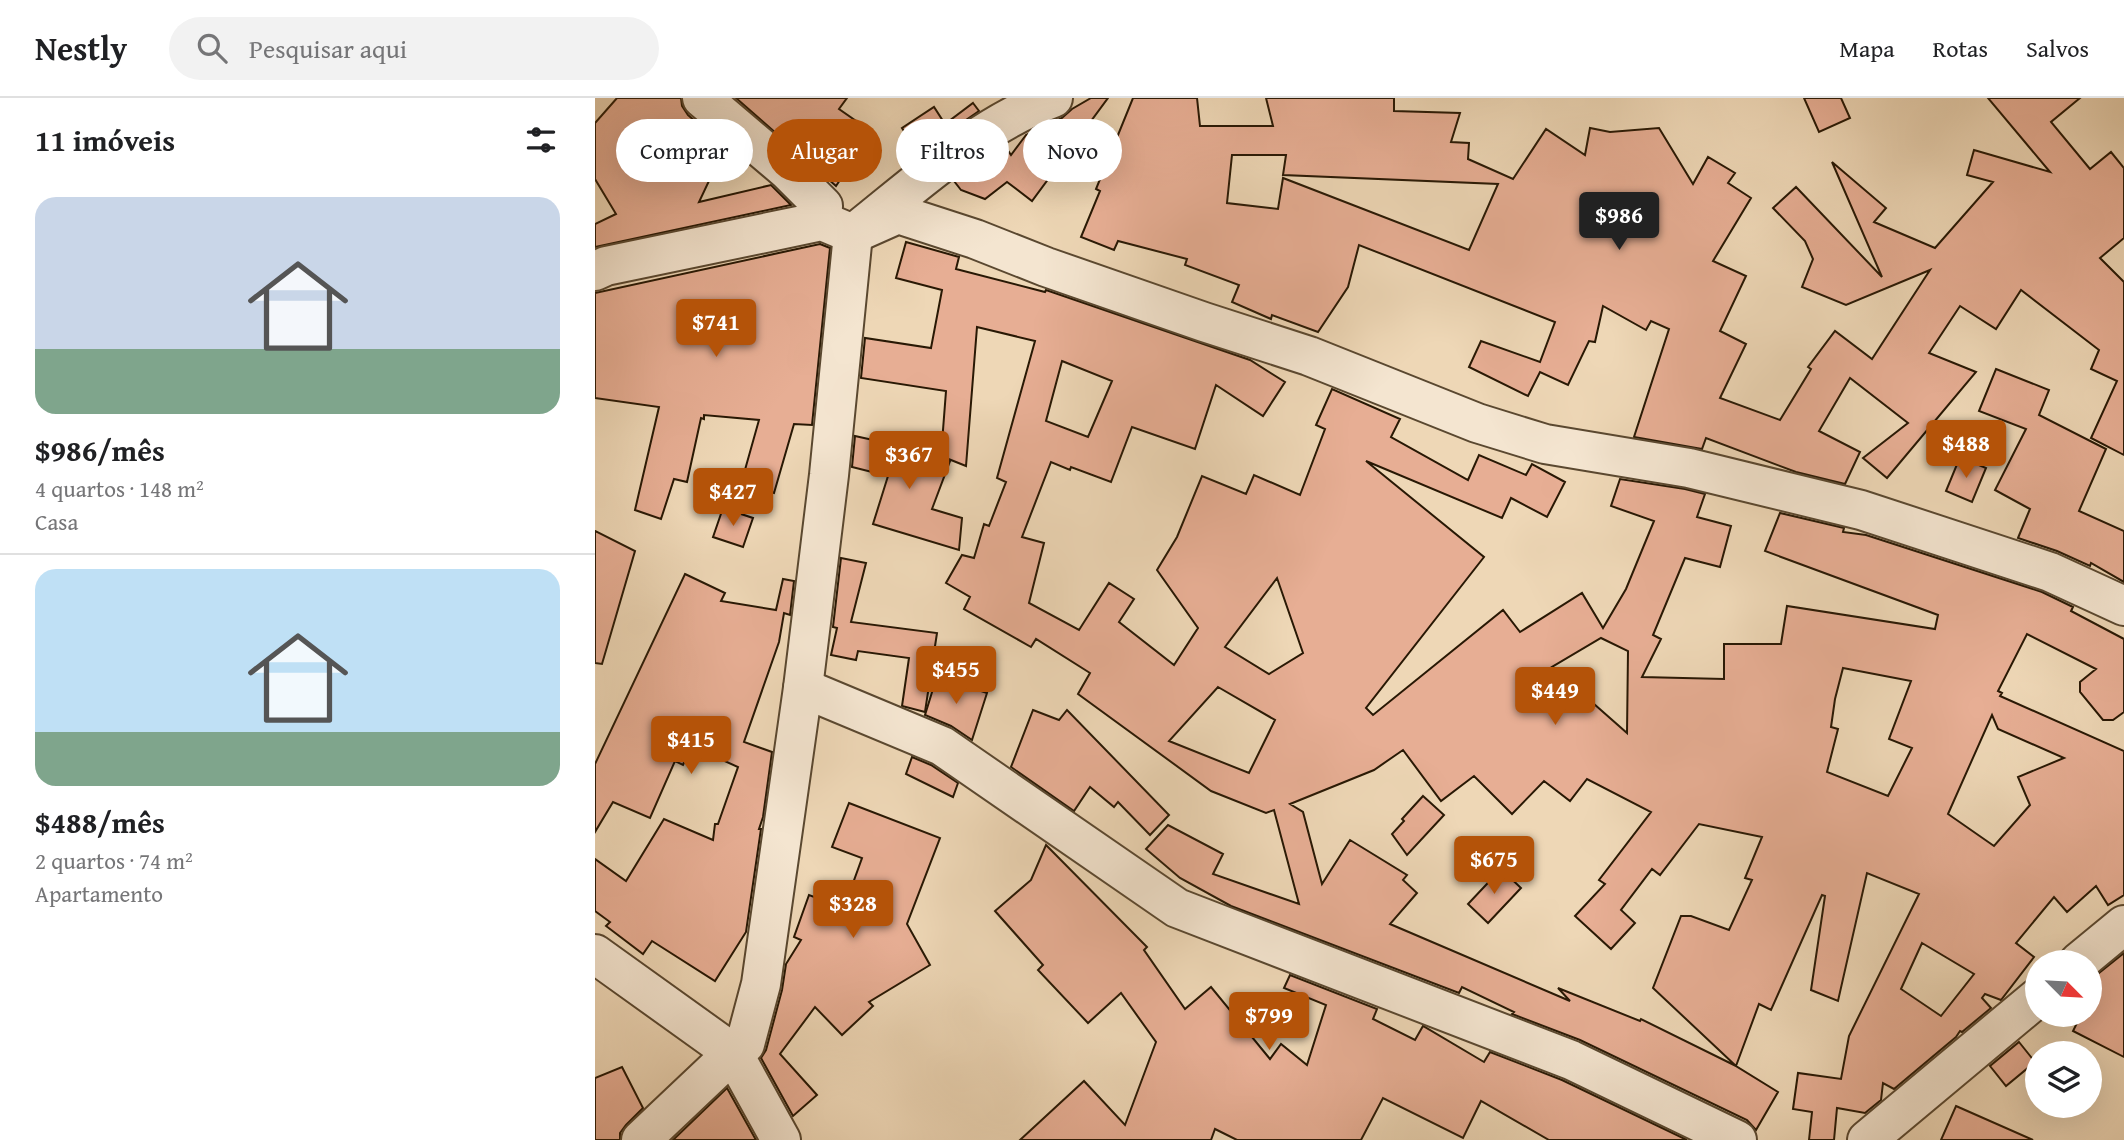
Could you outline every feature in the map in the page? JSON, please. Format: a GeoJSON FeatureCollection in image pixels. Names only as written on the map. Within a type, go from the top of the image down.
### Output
{"type":"FeatureCollection","features":[{"type":"Feature","properties":{"kind":"street"},"geometry":{"type":"LineString","coordinates":[[641,1140],[733,1053],[745,1045],[761,984],[803,688],[829,475],[837,227],[823,206],[788,171],[702,98]]}},
{"type":"Feature","properties":{"kind":"street"},"geometry":{"type":"LineString","coordinates":[[837,227],[986,133],[1053,98]]}},
{"type":"Feature","properties":{"kind":"street"},"geometry":{"type":"LineString","coordinates":[[595,271],[606,266],[837,227],[898,214],[975,239],[1191,318],[1309,356],[1477,423],[1545,444],[1689,468],[1861,510],[2050,572],[2124,607]]}},
{"type":"Feature","properties":{"kind":"street"},"geometry":{"type":"LineString","coordinates":[[803,688],[942,746],[1177,908],[1571,1060],[1737,1140]]}},
{"type":"Feature","properties":{"kind":"street"},"geometry":{"type":"LineString","coordinates":[[2094,950],[2124,925]]}},
{"type":"Feature","properties":{"kind":"street"},"geometry":{"type":"LineString","coordinates":[[595,954],[733,1053],[781,1140]]}},
{"type":"Feature","properties":{"kind":"street"},"geometry":{"type":"LineString","coordinates":[[1883,1138],[2025,1009]]}},
{"type":"Feature","properties":{"kind":"building"},"geometry":{"type":"Polygon","coordinates":[[[617,98],[681,98],[682,106],[693,119],[616,119],[616,182],[708,182],[699,202],[771,185],[791,205],[595,247],[595,224],[616,214],[595,179],[595,123],[617,98]]]}},
{"type":"Feature","properties":{"kind":"building"},"geometry":{"type":"Polygon","coordinates":[[[736,98],[847,98],[839,109],[853,119],[767,119],[767,125],[736,98]]]}},
{"type":"Feature","properties":{"kind":"building"},"geometry":{"type":"Polygon","coordinates":[[[1091,98],[1108,98],[1093,119],[1060,119],[1091,98]]]}},
{"type":"Feature","properties":{"kind":"building"},"geometry":{"type":"Polygon","coordinates":[[[1133,98],[1197,98],[1200,126],[1273,126],[1266,98],[1394,98],[1394,111],[1460,113],[1451,142],[1469,143],[1468,159],[1513,179],[1546,129],[1585,155],[1590,128],[1610,132],[1659,128],[1693,184],[1708,157],[1735,173],[1728,183],[1751,198],[1713,261],[1746,276],[1720,331],[1746,344],[1720,398],[1780,420],[1811,369],[1808,367],[1835,331],[1872,359],[1930,270],[1846,305],[1802,287],[1813,259],[1805,241],[1773,208],[1796,187],[1882,277],[1832,162],[1886,208],[1874,222],[1935,248],[1993,182],[1967,175],[1974,150],[2050,172],[1988,98],[2080,98],[2051,122],[2090,169],[2111,152],[2124,168],[2124,238],[2100,258],[2124,282],[2124,455],[2091,438],[2117,381],[2091,369],[2099,350],[2021,290],[1996,329],[1960,306],[1929,353],[1976,372],[1887,478],[1863,458],[1908,423],[1850,378],[1819,431],[1860,452],[1845,484],[1796,472],[1706,438],[1702,449],[1634,437],[1669,329],[1651,321],[1646,330],[1603,306],[1595,342],[1589,341],[1568,385],[1540,372],[1528,396],[1469,367],[1481,341],[1540,362],[1555,322],[1359,245],[1348,287],[1318,332],[1272,315],[1271,319],[1232,302],[1239,285],[1185,265],[1187,259],[1118,241],[1114,250],[1081,237],[1100,191],[1096,189],[1099,182],[1122,182],[1122,125],[1133,98]],[[1232,155],[1227,203],[1278,209],[1283,178],[1469,250],[1498,184],[1283,175],[1286,155],[1232,155]]]}},
{"type":"Feature","properties":{"kind":"building"},"geometry":{"type":"Polygon","coordinates":[[[1804,98],[1841,98],[1850,118],[1819,132],[1804,98]]]}},
{"type":"Feature","properties":{"kind":"building"},"geometry":{"type":"Polygon","coordinates":[[[973,103],[979,111],[967,119],[952,119],[973,103]]]}},
{"type":"Feature","properties":{"kind":"building"},"geometry":{"type":"Polygon","coordinates":[[[934,107],[942,119],[916,119],[934,107]]]}},
{"type":"Feature","properties":{"kind":"building"},"geometry":{"type":"Polygon","coordinates":[[[1023,139],[1023,182],[1046,182],[1032,201],[1007,182],[1009,152],[1011,155],[1023,139]]]}},
{"type":"Feature","properties":{"kind":"building"},"geometry":{"type":"Polygon","coordinates":[[[955,182],[1007,182],[985,199],[961,190],[955,182]]]}},
{"type":"Feature","properties":{"kind":"building"},"geometry":{"type":"Polygon","coordinates":[[[906,242],[959,257],[956,269],[1045,292],[1046,290],[1250,360],[1285,382],[1263,416],[1216,385],[1195,449],[1132,427],[1111,482],[1051,462],[1022,537],[1044,543],[1029,603],[1079,630],[1109,583],[1134,599],[1119,622],[1174,665],[1198,628],[1157,570],[1177,537],[1202,476],[1246,494],[1254,475],[1300,495],[1325,429],[1316,425],[1332,389],[1400,419],[1391,437],[1468,480],[1479,455],[1526,475],[1532,464],[1565,482],[1547,517],[1511,498],[1502,518],[1366,461],[1484,557],[1366,708],[1373,715],[1503,610],[1520,632],[1582,593],[1603,628],[1626,589],[1654,521],[1611,506],[1620,479],[1685,489],[1705,494],[1697,517],[1731,526],[1720,567],[1685,558],[1653,635],[1661,639],[1642,677],[1724,679],[1724,644],[1781,644],[1787,606],[1935,629],[1938,615],[1765,551],[1780,513],[1844,528],[1843,532],[1866,535],[2042,592],[2073,607],[2071,611],[2124,639],[2124,712],[2113,720],[2103,720],[2080,692],[2080,682],[2096,669],[2027,634],[1998,691],[2002,693],[2000,696],[2124,751],[2124,895],[2108,905],[2096,886],[2067,912],[2054,897],[2016,943],[2025,950],[2025,969],[2001,1000],[1985,994],[1982,998],[1991,1008],[1960,1031],[1894,1089],[1883,1083],[1881,1100],[1865,1113],[1837,1108],[1834,1140],[1809,1140],[1812,1112],[1793,1109],[1798,1073],[1841,1079],[1849,1036],[1919,894],[1867,873],[1838,1001],[1811,990],[1825,896],[1822,895],[1771,1010],[1759,1004],[1736,1066],[1778,1092],[1756,1130],[1747,1120],[1580,1040],[1512,1014],[1514,1012],[1462,987],[1459,993],[1231,906],[1180,878],[1146,849],[1168,825],[1223,854],[1213,874],[1299,904],[1274,810],[1266,813],[1211,791],[1078,694],[1090,673],[1036,639],[1031,647],[964,609],[970,597],[946,583],[962,555],[974,558],[984,524],[989,526],[1006,482],[997,478],[1035,341],[977,327],[966,466],[941,456],[946,391],[861,378],[865,338],[931,348],[942,290],[896,278],[906,242]],[[1062,361],[1046,421],[1088,437],[1112,381],[1062,361]],[[1277,578],[1225,647],[1269,674],[1303,653],[1277,578]],[[1601,638],[1552,667],[1627,733],[1628,651],[1601,638]],[[1843,668],[1831,727],[1838,729],[1827,772],[1888,796],[1912,748],[1889,739],[1911,681],[1843,668]],[[1218,687],[1169,741],[1249,773],[1275,720],[1218,687]],[[1992,715],[1948,814],[1994,846],[2030,805],[2018,777],[2064,758],[1998,729],[1992,715]],[[1403,750],[1374,770],[1290,804],[1303,812],[1322,884],[1350,840],[1407,875],[1403,880],[1417,893],[1390,924],[1570,1001],[1558,988],[1640,1021],[1641,1019],[1736,1066],[1653,988],[1681,916],[1691,916],[1729,930],[1752,880],[1745,878],[1762,837],[1699,824],[1660,875],[1652,869],[1621,910],[1635,923],[1611,949],[1575,916],[1605,884],[1599,880],[1651,812],[1587,779],[1570,801],[1544,781],[1512,814],[1474,776],[1441,801],[1403,750]],[[1922,943],[1901,989],[1941,1016],[1974,974],[1922,943]]]}},
{"type":"Feature","properties":{"kind":"building"},"geometry":{"type":"Polygon","coordinates":[[[820,244],[830,248],[812,425],[794,424],[774,493],[741,484],[759,420],[704,415],[704,419],[701,418],[687,482],[674,479],[661,519],[635,510],[659,407],[595,398],[595,293],[820,244]]]}},
{"type":"Feature","properties":{"kind":"building"},"geometry":{"type":"Polygon","coordinates":[[[1996,369],[2049,390],[2039,415],[2106,449],[2079,511],[2124,531],[2124,582],[2091,563],[2090,566],[2018,538],[2030,509],[1995,490],[2026,429],[1979,411],[1996,369]]]}},
{"type":"Feature","properties":{"kind":"building"},"geometry":{"type":"Polygon","coordinates":[[[855,436],[918,450],[950,461],[932,509],[962,518],[959,550],[873,524],[888,476],[852,467],[855,436]]]}},
{"type":"Feature","properties":{"kind":"building"},"geometry":{"type":"Polygon","coordinates":[[[1960,457],[1986,468],[1972,502],[1946,491],[1960,457]]]}},
{"type":"Feature","properties":{"kind":"building"},"geometry":{"type":"Polygon","coordinates":[[[723,508],[753,518],[743,547],[713,537],[723,508]]]}},
{"type":"Feature","properties":{"kind":"building"},"geometry":{"type":"Polygon","coordinates":[[[595,531],[635,551],[602,664],[595,663],[595,531]]]}},
{"type":"Feature","properties":{"kind":"building"},"geometry":{"type":"Polygon","coordinates":[[[841,558],[866,563],[851,622],[937,633],[925,712],[902,706],[909,658],[858,651],[856,660],[831,655],[837,628],[833,627],[841,558]]]}},
{"type":"Feature","properties":{"kind":"building"},"geometry":{"type":"Polygon","coordinates":[[[685,574],[725,593],[721,601],[776,610],[783,579],[794,581],[790,615],[784,613],[779,642],[744,742],[772,752],[746,932],[715,981],[652,941],[643,954],[606,926],[610,922],[595,911],[595,859],[626,881],[664,819],[713,840],[715,824],[718,824],[738,767],[691,746],[683,765],[675,761],[650,818],[613,802],[595,832],[595,764],[685,574]]]}},
{"type":"Feature","properties":{"kind":"building"},"geometry":{"type":"Polygon","coordinates":[[[937,676],[987,693],[972,740],[951,726],[925,715],[937,676]]]}},
{"type":"Feature","properties":{"kind":"building"},"geometry":{"type":"Polygon","coordinates":[[[1033,710],[1059,720],[1067,710],[1169,815],[1150,835],[1118,802],[1114,807],[1090,787],[1074,811],[1011,767],[1033,710]]]}},
{"type":"Feature","properties":{"kind":"building"},"geometry":{"type":"Polygon","coordinates":[[[912,757],[931,765],[958,783],[953,797],[906,774],[912,757]]]}},
{"type":"Feature","properties":{"kind":"building"},"geometry":{"type":"Polygon","coordinates":[[[1423,796],[1444,815],[1407,855],[1392,834],[1423,796]]]}},
{"type":"Feature","properties":{"kind":"building"},"geometry":{"type":"Polygon","coordinates":[[[849,803],[940,838],[907,924],[930,965],[869,1002],[873,1006],[842,1035],[815,1007],[780,1054],[817,1095],[793,1116],[761,1058],[766,1050],[782,990],[786,964],[801,940],[794,937],[809,895],[844,908],[862,858],[832,847],[849,803]]]}},
{"type":"Feature","properties":{"kind":"building"},"geometry":{"type":"Polygon","coordinates":[[[1046,845],[1147,947],[1144,950],[1185,1009],[1211,987],[1270,1059],[1281,1044],[1307,1065],[1326,1005],[1284,988],[1290,975],[1377,1009],[1373,1019],[1415,1040],[1423,1026],[1484,1062],[1490,1052],[1562,1080],[1687,1140],[1549,1140],[1481,1101],[1463,1138],[1383,1098],[1361,1140],[1237,1140],[1215,1129],[1211,1140],[1020,1140],[1084,1081],[1125,1125],[1156,1042],[1121,993],[1088,1023],[1038,970],[1043,965],[995,911],[1031,880],[1046,845]]]}},
{"type":"Feature","properties":{"kind":"building"},"geometry":{"type":"Polygon","coordinates":[[[1501,869],[1521,888],[1488,923],[1468,904],[1501,869]]]}},
{"type":"Feature","properties":{"kind":"building"},"geometry":{"type":"Polygon","coordinates":[[[2124,953],[2124,1057],[2102,1046],[2102,1041],[2093,1041],[2073,1031],[2075,1027],[2102,1027],[2102,971],[2124,953]]]}},
{"type":"Feature","properties":{"kind":"building"},"geometry":{"type":"Polygon","coordinates":[[[2019,1042],[2025,1050],[2025,1070],[2006,1086],[1990,1066],[2019,1042]]]}},
{"type":"Feature","properties":{"kind":"building"},"geometry":{"type":"Polygon","coordinates":[[[622,1067],[643,1108],[620,1133],[620,1140],[595,1140],[595,1078],[622,1067]]]}},
{"type":"Feature","properties":{"kind":"building"},"geometry":{"type":"Polygon","coordinates":[[[727,1088],[756,1140],[673,1140],[727,1088]]]}},
{"type":"Feature","properties":{"kind":"building"},"geometry":{"type":"Polygon","coordinates":[[[1956,1106],[2033,1140],[1941,1140],[1956,1106]]]}}]}
